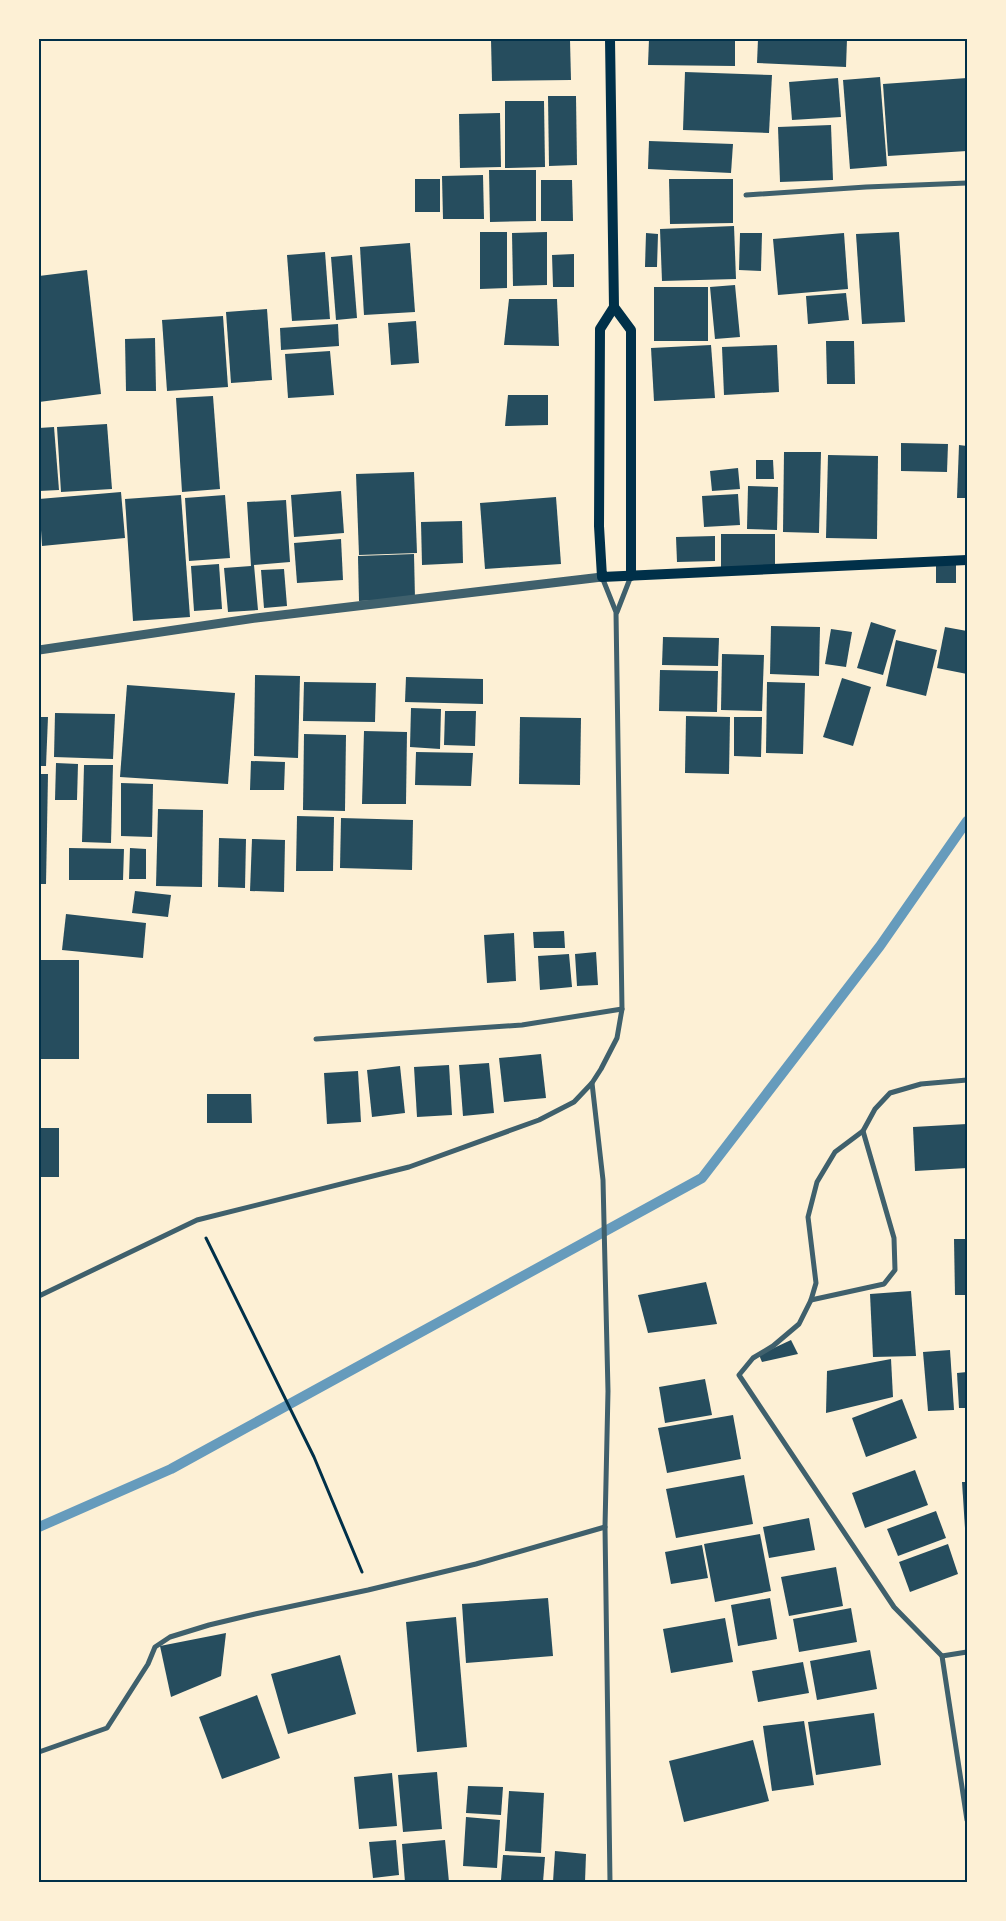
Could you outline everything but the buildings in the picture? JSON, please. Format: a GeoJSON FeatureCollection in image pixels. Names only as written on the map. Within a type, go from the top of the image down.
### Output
{"type":"FeatureCollection","features":[{"type":"Feature","properties":{"kind":"main road"},"geometry":{"type":"LineString","coordinates":[[610,39],[614,307],[600,329],[599,526],[602,577],[967,560]]}},
{"type":"Feature","properties":{"kind":"main road"},"geometry":{"type":"LineString","coordinates":[[614,307],[631,330],[631,576]]}},
{"type":"Feature","properties":{"kind":"street"},"geometry":{"type":"LineString","coordinates":[[746,195],[967,183]]}},
{"type":"Feature","properties":{"kind":"street"},"geometry":{"type":"LineString","coordinates":[[616,612],[631,576]]}},
{"type":"Feature","properties":{"kind":"street"},"geometry":{"type":"LineString","coordinates":[[39,650],[256,618],[602,577],[616,612],[622,1010],[617,1038],[592,1083],[574,1102],[539,1120],[409,1167],[197,1220],[39,1296]]}},
{"type":"Feature","properties":{"kind":"street"},"geometry":{"type":"LineString","coordinates":[[316,1039],[522,1025],[622,1010]]}},
{"type":"Feature","properties":{"kind":"street"},"geometry":{"type":"LineString","coordinates":[[967,1080],[921,1084],[890,1093],[876,1109],[863,1131],[835,1152],[817,1182],[808,1217],[816,1283],[811,1300],[799,1324],[773,1346],[753,1358],[739,1375],[894,1607],[942,1656],[967,1820]]}},
{"type":"Feature","properties":{"kind":"street"},"geometry":{"type":"LineString","coordinates":[[592,1083],[603,1180],[608,1391],[605,1528],[610,1882]]}},
{"type":"Feature","properties":{"kind":"street"},"geometry":{"type":"LineString","coordinates":[[811,1300],[884,1284],[895,1270],[894,1238],[863,1131]]}},
{"type":"Feature","properties":{"kind":"street"},"geometry":{"type":"LineString","coordinates":[[39,1752],[107,1728],[139,1679],[155,1647],[170,1637],[255,1614],[368,1590],[476,1564],[605,1528]]}},
{"type":"Feature","properties":{"kind":"street"},"geometry":{"type":"LineString","coordinates":[[942,1656],[967,1652]]}},
{"type":"Feature","properties":{"kind":"path"},"geometry":{"type":"LineString","coordinates":[[197,1220],[314,1457],[360,1564],[368,1590]]}},
{"type":"Feature","properties":{"kind":"waterway"},"geometry":{"type":"LineString","coordinates":[[39,1527],[171,1469],[702,1178],[880,946],[967,821]]}}]}
